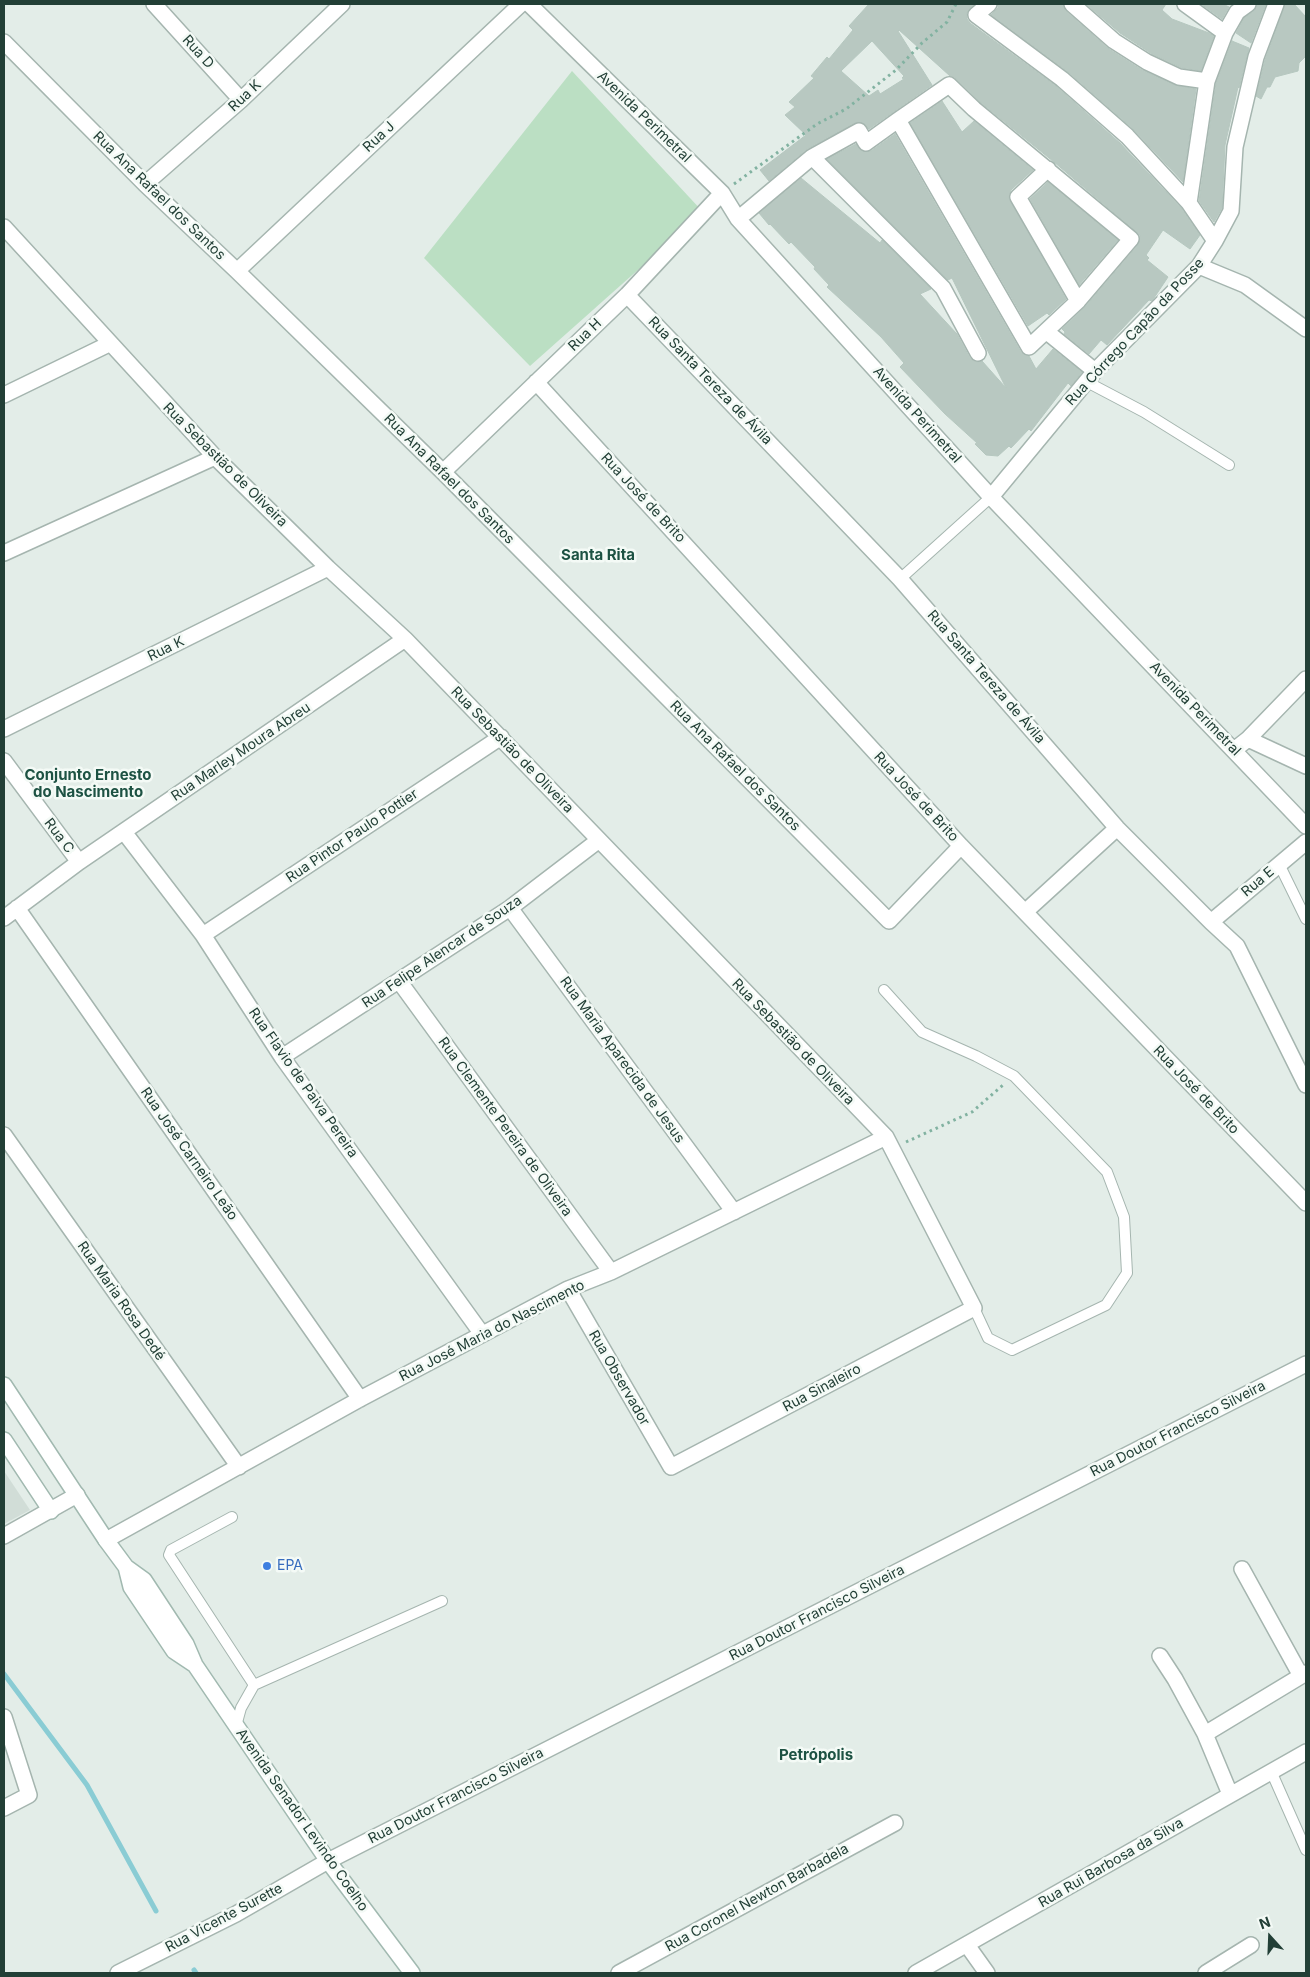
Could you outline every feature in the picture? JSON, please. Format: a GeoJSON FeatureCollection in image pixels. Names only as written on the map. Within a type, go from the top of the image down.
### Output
{"type":"FeatureCollection","features":[{"type":"Feature","properties":{"kind":"street","name":"Rua D"},"geometry":{"type":"LineString","coordinates":[[154,4],[241,100]]}},
{"type":"Feature","properties":{"kind":"street","name":"Rua K"},"geometry":{"type":"LineString","coordinates":[[145,184],[241,100],[342,4]]}},
{"type":"Feature","properties":{"kind":"street","name":"Rua J"},"geometry":{"type":"LineString","coordinates":[[237,271],[521,4]]}},
{"type":"Feature","properties":{"kind":"street","name":"Avenida Perimetral"},"geometry":{"type":"LineString","coordinates":[[529,4],[722,194],[738,219],[991,497],[1306,826]]}},
{"type":"Feature","properties":{"kind":"street"},"geometry":{"type":"LineString","coordinates":[[989,4],[976,15],[1062,80],[1120,131],[1189,203],[1215,241]]}},
{"type":"Feature","properties":{"kind":"street"},"geometry":{"type":"LineString","coordinates":[[1072,4],[1114,41],[1147,62],[1179,77],[1208,81]]}},
{"type":"Feature","properties":{"kind":"street"},"geometry":{"type":"LineString","coordinates":[[1185,4],[1225,33]]}},
{"type":"Feature","properties":{"kind":"street"},"geometry":{"type":"LineString","coordinates":[[1189,203],[1208,81],[1225,33],[1237,12],[1248,4]]}},
{"type":"Feature","properties":{"kind":"street","name":"Rua Córrego Capão da Posse"},"geometry":{"type":"LineString","coordinates":[[991,497],[1091,377],[1200,266],[1215,241],[1231,211],[1235,146],[1256,57],[1276,4]]}},
{"type":"Feature","properties":{"kind":"street","name":"Rua Ana Rafael dos Santos"},"geometry":{"type":"LineString","coordinates":[[4,42],[145,184],[443,472],[889,921],[961,846]]}},
{"type":"Feature","properties":{"kind":"street"},"geometry":{"type":"LineString","coordinates":[[738,219],[812,157],[859,131],[866,143],[898,120],[949,85],[974,109],[1131,239],[1078,301],[1029,347],[898,120]]}},
{"type":"Feature","properties":{"kind":"street"},"geometry":{"type":"LineString","coordinates":[[812,157],[943,288],[978,353]]}},
{"type":"Feature","properties":{"kind":"street"},"geometry":{"type":"LineString","coordinates":[[1048,169],[1018,197],[1078,301]]}},
{"type":"Feature","properties":{"kind":"street","name":"Rua H"},"geometry":{"type":"LineString","coordinates":[[443,472],[628,295],[722,194]]}},
{"type":"Feature","properties":{"kind":"street","name":"Rua Sebastião de Oliveira"},"geometry":{"type":"LineString","coordinates":[[4,227],[10,242],[215,457],[328,568],[405,639],[886,1137],[974,1308]]}},
{"type":"Feature","properties":{"kind":"street"},"geometry":{"type":"LineString","coordinates":[[1200,266],[1245,286],[1306,329]]}},
{"type":"Feature","properties":{"kind":"street","name":"Rua Santa Tereza de Ávila"},"geometry":{"type":"LineString","coordinates":[[628,295],[900,579],[1117,828],[1211,922],[1238,946],[1306,1085]]}},
{"type":"Feature","properties":{"kind":"street"},"geometry":{"type":"LineString","coordinates":[[1046,332],[1091,377]]}},
{"type":"Feature","properties":{"kind":"street"},"geometry":{"type":"LineString","coordinates":[[4,395],[109,344]]}},
{"type":"Feature","properties":{"kind":"street","name":"Rua José de Brito"},"geometry":{"type":"LineString","coordinates":[[536,382],[961,846],[1306,1203]]}},
{"type":"Feature","properties":{"kind":"street"},"geometry":{"type":"LineString","coordinates":[[4,553],[215,457]]}},
{"type":"Feature","properties":{"kind":"street","name":"Rua K"},"geometry":{"type":"LineString","coordinates":[[4,729],[328,568]]}},
{"type":"Feature","properties":{"kind":"street","name":"Rua Marley Moura Abreu"},"geometry":{"type":"LineString","coordinates":[[4,918],[79,862],[405,639]]}},
{"type":"Feature","properties":{"kind":"street"},"geometry":{"type":"LineString","coordinates":[[1234,750],[1248,739],[1306,679]]}},
{"type":"Feature","properties":{"kind":"street","name":"Rua Pintor Paulo Pottier"},"geometry":{"type":"LineString","coordinates":[[202,935],[501,737]]}},
{"type":"Feature","properties":{"kind":"street"},"geometry":{"type":"LineString","coordinates":[[1248,739],[1306,766]]}},
{"type":"Feature","properties":{"kind":"street","name":"Rua C"},"geometry":{"type":"LineString","coordinates":[[4,761],[79,862]]}},
{"type":"Feature","properties":{"kind":"street"},"geometry":{"type":"LineString","coordinates":[[1024,912],[1117,828]]}},
{"type":"Feature","properties":{"kind":"street","name":"Rua Flavio de Paiva Pereira"},"geometry":{"type":"LineString","coordinates":[[124,832],[202,935],[282,1058],[482,1334]]}},
{"type":"Feature","properties":{"kind":"street","name":"Rua Felipe Alencar de Souza"},"geometry":{"type":"LineString","coordinates":[[282,1058],[510,908],[599,840]]}},
{"type":"Feature","properties":{"kind":"street","name":"Rua E"},"geometry":{"type":"LineString","coordinates":[[1211,922],[1306,842]]}},
{"type":"Feature","properties":{"kind":"street","name":"Rua José Carneiro Leão"},"geometry":{"type":"LineString","coordinates":[[17,908],[360,1400]]}},
{"type":"Feature","properties":{"kind":"street","name":"Rua Maria Aparecida de Jesus"},"geometry":{"type":"LineString","coordinates":[[510,908],[734,1212]]}},
{"type":"Feature","properties":{"kind":"street","name":"Rua Clemente Pereira de Oliveira"},"geometry":{"type":"LineString","coordinates":[[399,982],[611,1272]]}},
{"type":"Feature","properties":{"kind":"street","name":"Rua Maria Rosa Dedé"},"geometry":{"type":"LineString","coordinates":[[4,1135],[239,1467]]}},
{"type":"Feature","properties":{"kind":"street","name":"Rua José Maria do Nascimento"},"geometry":{"type":"LineString","coordinates":[[106,1540],[360,1400],[568,1289],[611,1272],[886,1137]]}},
{"type":"Feature","properties":{"kind":"street","name":"Rua Observador"},"geometry":{"type":"LineString","coordinates":[[568,1289],[671,1468]]}},
{"type":"Feature","properties":{"kind":"street","name":"Rua Sinaleiro"},"geometry":{"type":"LineString","coordinates":[[671,1468],[974,1308]]}},
{"type":"Feature","properties":{"kind":"street","name":"Rua Doutor Francisco Silveira"},"geometry":{"type":"LineString","coordinates":[[328,1861],[1306,1364]]}},
{"type":"Feature","properties":{"kind":"street","name":"Avenida Senador Levindo Coelho"},"geometry":{"type":"LineString","coordinates":[[4,1385],[106,1540],[126,1567],[144,1580],[186,1644],[195,1665],[328,1861],[412,1973]]}},
{"type":"Feature","properties":{"kind":"street"},"geometry":{"type":"LineString","coordinates":[[4,1440],[51,1511]]}},
{"type":"Feature","properties":{"kind":"street"},"geometry":{"type":"LineString","coordinates":[[4,1536],[77,1495]]}},
{"type":"Feature","properties":{"kind":"street"},"geometry":{"type":"LineString","coordinates":[[1205,1734],[1303,1675],[1242,1569]]}},
{"type":"Feature","properties":{"kind":"street"},"geometry":{"type":"LineString","coordinates":[[1160,1656],[1175,1678],[1205,1734],[1230,1794]]}},
{"type":"Feature","properties":{"kind":"street"},"geometry":{"type":"LineString","coordinates":[[4,1718],[29,1795],[4,1808]]}},
{"type":"Feature","properties":{"kind":"street","name":"Rua Rui Barbosa da Silva"},"geometry":{"type":"LineString","coordinates":[[916,1973],[1306,1752]]}},
{"type":"Feature","properties":{"kind":"street","name":"Rua Coronel Newton Barbadela"},"geometry":{"type":"LineString","coordinates":[[619,1973],[637,1969],[895,1823]]}},
{"type":"Feature","properties":{"kind":"street","name":"Rua Vicente Surette"},"geometry":{"type":"LineString","coordinates":[[118,1973],[236,1914],[328,1861]]}},
{"type":"Feature","properties":{"kind":"street"},"geometry":{"type":"LineString","coordinates":[[967,1945],[987,1973]]}},
{"type":"Feature","properties":{"kind":"street"},"geometry":{"type":"LineString","coordinates":[[1206,1973],[1251,1945]]}},
{"type":"Feature","properties":{"kind":"lane"},"geometry":{"type":"LineString","coordinates":[[1091,377],[1230,465]]}},
{"type":"Feature","properties":{"kind":"lane"},"geometry":{"type":"LineString","coordinates":[[900,579],[991,497]]}},
{"type":"Feature","properties":{"kind":"lane"},"geometry":{"type":"LineString","coordinates":[[1279,864],[1306,918]]}},
{"type":"Feature","properties":{"kind":"lane"},"geometry":{"type":"LineString","coordinates":[[884,990],[922,1032],[976,1056],[1014,1076],[1107,1172],[1124,1217],[1127,1273],[1106,1305],[1012,1350],[988,1338],[974,1308]]}},
{"type":"Feature","properties":{"kind":"lane"},"geometry":{"type":"LineString","coordinates":[[232,1517],[171,1550],[169,1555],[254,1685]]}},
{"type":"Feature","properties":{"kind":"lane"},"geometry":{"type":"LineString","coordinates":[[236,1726],[241,1708],[254,1685],[442,1601]]}},
{"type":"Feature","properties":{"kind":"lane"},"geometry":{"type":"LineString","coordinates":[[1271,1771],[1306,1850]]}},
{"type":"Feature","properties":{"kind":"path"},"geometry":{"type":"LineString","coordinates":[[722,194],[817,124],[846,109],[896,70],[922,43],[947,22],[956,4]]}},
{"type":"Feature","properties":{"kind":"path"},"geometry":{"type":"LineString","coordinates":[[886,1137],[906,1142],[972,1112],[1014,1076]]}},
{"type":"Feature","properties":{"kind":"shaded area"},"geometry":{"type":"Polygon","coordinates":[[[4,1471],[30,1510],[4,1524],[4,1471]]]}},
{"type":"Feature","properties":{"kind":"green space"},"geometry":{"type":"Polygon","coordinates":[[[572,71],[703,212],[530,366],[424,258],[572,71]]]}},
{"type":"Feature","properties":{"kind":"building"},"geometry":{"type":"Polygon","coordinates":[[[869,4],[975,4],[967,13],[967,19],[970,23],[1056,86],[1120,143],[1182,209],[1200,235],[1190,249],[1163,230],[1146,255],[1149,258],[1147,260],[1168,277],[1152,301],[1149,300],[1107,345],[1101,340],[1089,354],[1064,334],[1065,332],[1062,329],[1085,307],[1138,245],[1140,235],[980,102],[899,30],[932,85],[869,129],[863,123],[855,123],[807,149],[769,181],[760,170],[806,135],[785,115],[795,107],[789,102],[814,78],[811,76],[827,57],[829,59],[853,30],[849,26],[869,4]],[[872,41],[841,71],[869,96],[878,90],[880,94],[904,79],[902,78],[904,76],[872,41]]]}},
{"type":"Feature","properties":{"kind":"building"},"geometry":{"type":"Polygon","coordinates":[[[998,4],[1063,4],[1066,11],[1109,49],[1142,70],[1175,85],[1196,89],[1183,182],[1133,129],[1068,72],[991,15],[998,8],[998,4]]]}},
{"type":"Feature","properties":{"kind":"building"},"geometry":{"type":"Polygon","coordinates":[[[1086,4],[1166,4],[1162,10],[1172,19],[1214,36],[1201,71],[1182,68],[1152,54],[1120,33],[1086,4]]]}},
{"type":"Feature","properties":{"kind":"building"},"geometry":{"type":"Polygon","coordinates":[[[1201,4],[1223,4],[1229,7],[1222,19],[1201,4]]]}},
{"type":"Feature","properties":{"kind":"building"},"geometry":{"type":"Polygon","coordinates":[[[1258,4],[1266,4],[1251,43],[1236,33],[1244,18],[1254,11],[1258,4]]]}},
{"type":"Feature","properties":{"kind":"building"},"geometry":{"type":"Polygon","coordinates":[[[1285,4],[1294,4],[1306,17],[1306,56],[1299,63],[1298,71],[1275,77],[1261,99],[1256,96],[1265,60],[1285,4]]]}},
{"type":"Feature","properties":{"kind":"building"},"geometry":{"type":"Polygon","coordinates":[[[1232,41],[1249,48],[1225,145],[1222,208],[1214,222],[1199,201],[1216,83],[1232,41]]]}},
{"type":"Feature","properties":{"kind":"building"},"geometry":{"type":"Polygon","coordinates":[[[942,101],[962,132],[974,121],[1033,170],[1011,190],[1009,198],[1066,299],[1049,315],[1047,313],[1028,326],[910,123],[942,101]]]}},
{"type":"Feature","properties":{"kind":"building"},"geometry":{"type":"Polygon","coordinates":[[[895,134],[1021,352],[1029,356],[1036,369],[1053,349],[1082,372],[1071,386],[1068,383],[1031,431],[1029,429],[1011,448],[1009,446],[998,456],[986,455],[975,444],[977,443],[945,414],[900,367],[904,363],[881,337],[827,287],[829,285],[814,269],[815,267],[791,242],[789,244],[769,225],[759,213],[801,178],[880,243],[882,240],[931,289],[920,294],[957,334],[970,358],[977,362],[982,361],[1006,388],[952,278],[948,280],[827,159],[856,144],[862,151],[871,151],[895,134]]]}},
{"type":"Feature","properties":{"kind":"building"},"geometry":{"type":"Polygon","coordinates":[[[1048,182],[1118,240],[1079,285],[1030,199],[1048,182]]]}},
{"type":"Feature","properties":{"kind":"waterway"},"geometry":{"type":"LineString","coordinates":[[4,1674],[87,1785],[156,1911]]}},
{"type":"Feature","properties":{"kind":"place","name":"EPA"},"geometry":{"type":"Point","coordinates":[267,1566]}},
{"type":"Feature","properties":{"kind":"district","name":"Santa Rita"},"geometry":{"type":"Point","coordinates":[598,555]}},
{"type":"Feature","properties":{"kind":"district","name":"Conjunto Ernesto do Nascimento"},"geometry":{"type":"Point","coordinates":[88,784]}},
{"type":"Feature","properties":{"kind":"district","name":"Petrópolis"},"geometry":{"type":"Point","coordinates":[816,1755]}}]}
